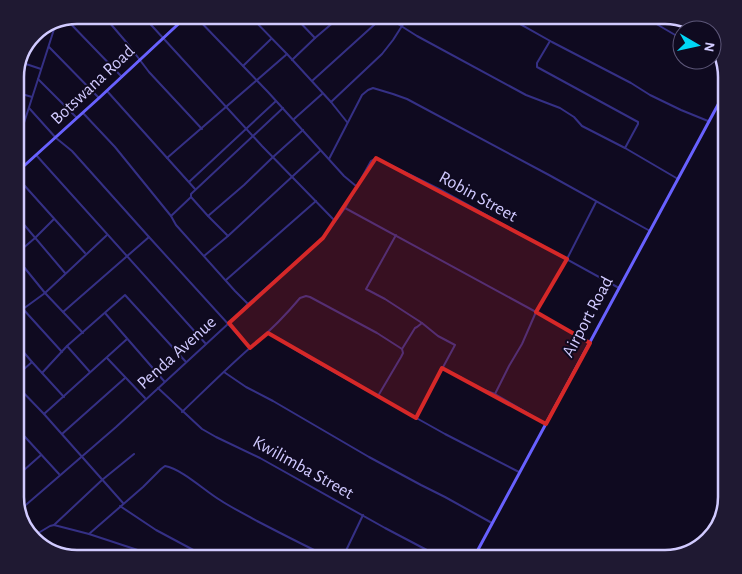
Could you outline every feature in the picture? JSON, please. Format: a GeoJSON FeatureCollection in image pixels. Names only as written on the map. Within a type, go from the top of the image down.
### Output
{"type":"FeatureCollection","features":[{"type":"Feature","properties":{"kind":"street"},"geometry":{"type":"LineString","coordinates":[[71,24],[122,77]]}},
{"type":"Feature","properties":{"kind":"street"},"geometry":{"type":"LineString","coordinates":[[111,24],[140,61],[202,128]]}},
{"type":"Feature","properties":{"kind":"street"},"geometry":{"type":"LineString","coordinates":[[151,24],[273,157],[336,222]]}},
{"type":"Feature","properties":{"kind":"street","name":"Botswana Road"},"geometry":{"type":"LineString","coordinates":[[24,166],[140,61],[177,24]]}},
{"type":"Feature","properties":{"kind":"street"},"geometry":{"type":"LineString","coordinates":[[203,24],[283,108],[320,151],[356,186]]}},
{"type":"Feature","properties":{"kind":"street"},"geometry":{"type":"LineString","coordinates":[[257,24],[348,122]]}},
{"type":"Feature","properties":{"kind":"street"},"geometry":{"type":"LineString","coordinates":[[302,24],[315,38]]}},
{"type":"Feature","properties":{"kind":"street"},"geometry":{"type":"LineString","coordinates":[[292,60],[332,24]]}},
{"type":"Feature","properties":{"kind":"street"},"geometry":{"type":"LineString","coordinates":[[312,81],[375,24]]}},
{"type":"Feature","properties":{"kind":"street"},"geometry":{"type":"LineString","coordinates":[[399,24],[417,36],[526,95],[560,108],[574,117],[582,126],[625,148],[678,179]]}},
{"type":"Feature","properties":{"kind":"street"},"geometry":{"type":"LineString","coordinates":[[520,24],[650,95],[709,122]]}},
{"type":"Feature","properties":{"kind":"street"},"geometry":{"type":"LineString","coordinates":[[656,24],[672,33]]}},
{"type":"Feature","properties":{"kind":"street"},"geometry":{"type":"LineString","coordinates":[[331,102],[382,54],[402,26]]}},
{"type":"Feature","properties":{"kind":"street"},"geometry":{"type":"LineString","coordinates":[[24,124],[54,29]]}},
{"type":"Feature","properties":{"kind":"street"},"geometry":{"type":"LineString","coordinates":[[243,66],[271,39]]}},
{"type":"Feature","properties":{"kind":"street"},"geometry":{"type":"LineString","coordinates":[[550,41],[537,67],[638,122],[625,148]]}},
{"type":"Feature","properties":{"kind":"street"},"geometry":{"type":"LineString","coordinates":[[49,47],[99,98]]}},
{"type":"Feature","properties":{"kind":"street"},"geometry":{"type":"LineString","coordinates":[[167,158],[287,54]]}},
{"type":"Feature","properties":{"kind":"street"},"geometry":{"type":"LineString","coordinates":[[26,64],[41,69]]}},
{"type":"Feature","properties":{"kind":"street"},"geometry":{"type":"LineString","coordinates":[[38,79],[77,118]]}},
{"type":"Feature","properties":{"kind":"street"},"geometry":{"type":"LineString","coordinates":[[329,158],[362,95],[372,88],[407,99],[650,231]]}},
{"type":"Feature","properties":{"kind":"street"},"geometry":{"type":"LineString","coordinates":[[107,91],[195,189]]}},
{"type":"Feature","properties":{"kind":"street"},"geometry":{"type":"LineString","coordinates":[[293,120],[322,94]]}},
{"type":"Feature","properties":{"kind":"street"},"geometry":{"type":"LineString","coordinates":[[24,95],[32,97]]}},
{"type":"Feature","properties":{"kind":"street"},"geometry":{"type":"LineString","coordinates":[[189,182],[276,101]]}},
{"type":"Feature","properties":{"kind":"street","name":"Airport Road"},"geometry":{"type":"LineString","coordinates":[[478,550],[718,105]]}},
{"type":"Feature","properties":{"kind":"street"},"geometry":{"type":"LineString","coordinates":[[29,108],[56,138],[72,151],[250,348]]}},
{"type":"Feature","properties":{"kind":"street"},"geometry":{"type":"LineString","coordinates":[[171,216],[191,196],[195,189],[283,108]]}},
{"type":"Feature","properties":{"kind":"street"},"geometry":{"type":"LineString","coordinates":[[83,113],[115,147],[171,216],[176,225],[248,304]]}},
{"type":"Feature","properties":{"kind":"street"},"geometry":{"type":"LineString","coordinates":[[208,216],[303,130]]}},
{"type":"Feature","properties":{"kind":"street"},"geometry":{"type":"LineString","coordinates":[[204,256],[320,151]]}},
{"type":"Feature","properties":{"kind":"street"},"geometry":{"type":"LineString","coordinates":[[36,155],[206,344]]}},
{"type":"Feature","properties":{"kind":"street","name":"Robin Street"},"geometry":{"type":"LineString","coordinates":[[345,208],[371,161],[376,158],[439,189],[620,288]]}},
{"type":"Feature","properties":{"kind":"street"},"geometry":{"type":"LineString","coordinates":[[24,185],[86,254]]}},
{"type":"Feature","properties":{"kind":"street"},"geometry":{"type":"LineString","coordinates":[[191,196],[228,236]]}},
{"type":"Feature","properties":{"kind":"street"},"geometry":{"type":"LineString","coordinates":[[226,280],[316,201]]}},
{"type":"Feature","properties":{"kind":"street"},"geometry":{"type":"LineString","coordinates":[[495,394],[522,344],[536,312],[568,259],[596,202]]}},
{"type":"Feature","properties":{"kind":"street"},"geometry":{"type":"LineString","coordinates":[[345,208],[590,343]]}},
{"type":"Feature","properties":{"kind":"street","name":"Penda Avenue"},"geometry":{"type":"LineString","coordinates":[[25,505],[59,474],[116,427],[248,304],[324,238],[345,208]]}},
{"type":"Feature","properties":{"kind":"street"},"geometry":{"type":"LineString","coordinates":[[24,247],[55,218]]}},
{"type":"Feature","properties":{"kind":"street"},"geometry":{"type":"LineString","coordinates":[[24,225],[65,274]]}},
{"type":"Feature","properties":{"kind":"street"},"geometry":{"type":"LineString","coordinates":[[24,308],[45,293],[107,235]]}},
{"type":"Feature","properties":{"kind":"street"},"geometry":{"type":"LineString","coordinates":[[396,236],[366,288],[422,323],[454,346],[416,418]]}},
{"type":"Feature","properties":{"kind":"street"},"geometry":{"type":"LineString","coordinates":[[63,312],[149,238]]}},
{"type":"Feature","properties":{"kind":"street"},"geometry":{"type":"LineString","coordinates":[[24,266],[45,293],[83,333]]}},
{"type":"Feature","properties":{"kind":"street"},"geometry":{"type":"LineString","coordinates":[[42,373],[67,346],[126,295],[186,362]]}},
{"type":"Feature","properties":{"kind":"street"},"geometry":{"type":"LineString","coordinates":[[182,412],[268,333],[300,298],[306,296],[377,333],[402,349]]}},
{"type":"Feature","properties":{"kind":"street"},"geometry":{"type":"LineString","coordinates":[[24,310],[62,352]]}},
{"type":"Feature","properties":{"kind":"street"},"geometry":{"type":"LineString","coordinates":[[105,313],[165,382]]}},
{"type":"Feature","properties":{"kind":"street"},"geometry":{"type":"LineString","coordinates":[[378,396],[401,357],[402,349],[414,328],[422,323]]}},
{"type":"Feature","properties":{"kind":"street"},"geometry":{"type":"LineString","coordinates":[[268,333],[416,418],[520,473]]}},
{"type":"Feature","properties":{"kind":"street"},"geometry":{"type":"LineString","coordinates":[[44,414],[127,339]]}},
{"type":"Feature","properties":{"kind":"street"},"geometry":{"type":"LineString","coordinates":[[67,346],[90,372]]}},
{"type":"Feature","properties":{"kind":"street"},"geometry":{"type":"LineString","coordinates":[[24,353],[64,397]]}},
{"type":"Feature","properties":{"kind":"street"},"geometry":{"type":"LineString","coordinates":[[107,358],[146,398]]}},
{"type":"Feature","properties":{"kind":"street"},"geometry":{"type":"LineString","coordinates":[[24,369],[32,362]]}},
{"type":"Feature","properties":{"kind":"street"},"geometry":{"type":"LineString","coordinates":[[442,368],[467,382],[495,394],[546,424]]}},
{"type":"Feature","properties":{"kind":"street"},"geometry":{"type":"LineString","coordinates":[[224,372],[246,388],[492,524]]}},
{"type":"Feature","properties":{"kind":"street"},"geometry":{"type":"LineString","coordinates":[[62,434],[125,378]]}},
{"type":"Feature","properties":{"kind":"street","name":"Kwilimba Street"},"geometry":{"type":"LineString","coordinates":[[158,388],[202,429],[260,458],[427,550]]}},
{"type":"Feature","properties":{"kind":"street"},"geometry":{"type":"LineString","coordinates":[[24,393],[123,504]]}},
{"type":"Feature","properties":{"kind":"street"},"geometry":{"type":"LineString","coordinates":[[24,436],[59,474]]}},
{"type":"Feature","properties":{"kind":"street"},"geometry":{"type":"LineString","coordinates":[[38,533],[54,525],[102,480],[134,454]]}},
{"type":"Feature","properties":{"kind":"street"},"geometry":{"type":"LineString","coordinates":[[24,470],[41,455]]}},
{"type":"Feature","properties":{"kind":"street"},"geometry":{"type":"LineString","coordinates":[[89,534],[165,466],[184,475],[226,504],[313,550]]}},
{"type":"Feature","properties":{"kind":"street"},"geometry":{"type":"LineString","coordinates":[[120,506],[156,530],[193,550]]}},
{"type":"Feature","properties":{"kind":"street"},"geometry":{"type":"LineString","coordinates":[[347,550],[364,516]]}},
{"type":"Feature","properties":{"kind":"street"},"geometry":{"type":"LineString","coordinates":[[54,525],[138,550]]}},
{"type":"Feature","properties":{"kind":"highlighted area"},"geometry":{"type":"Polygon","coordinates":[[[376,158],[567,259],[536,312],[590,343],[546,424],[442,368],[416,418],[268,333],[250,348],[229,323],[323,238],[376,158]]]}}]}
